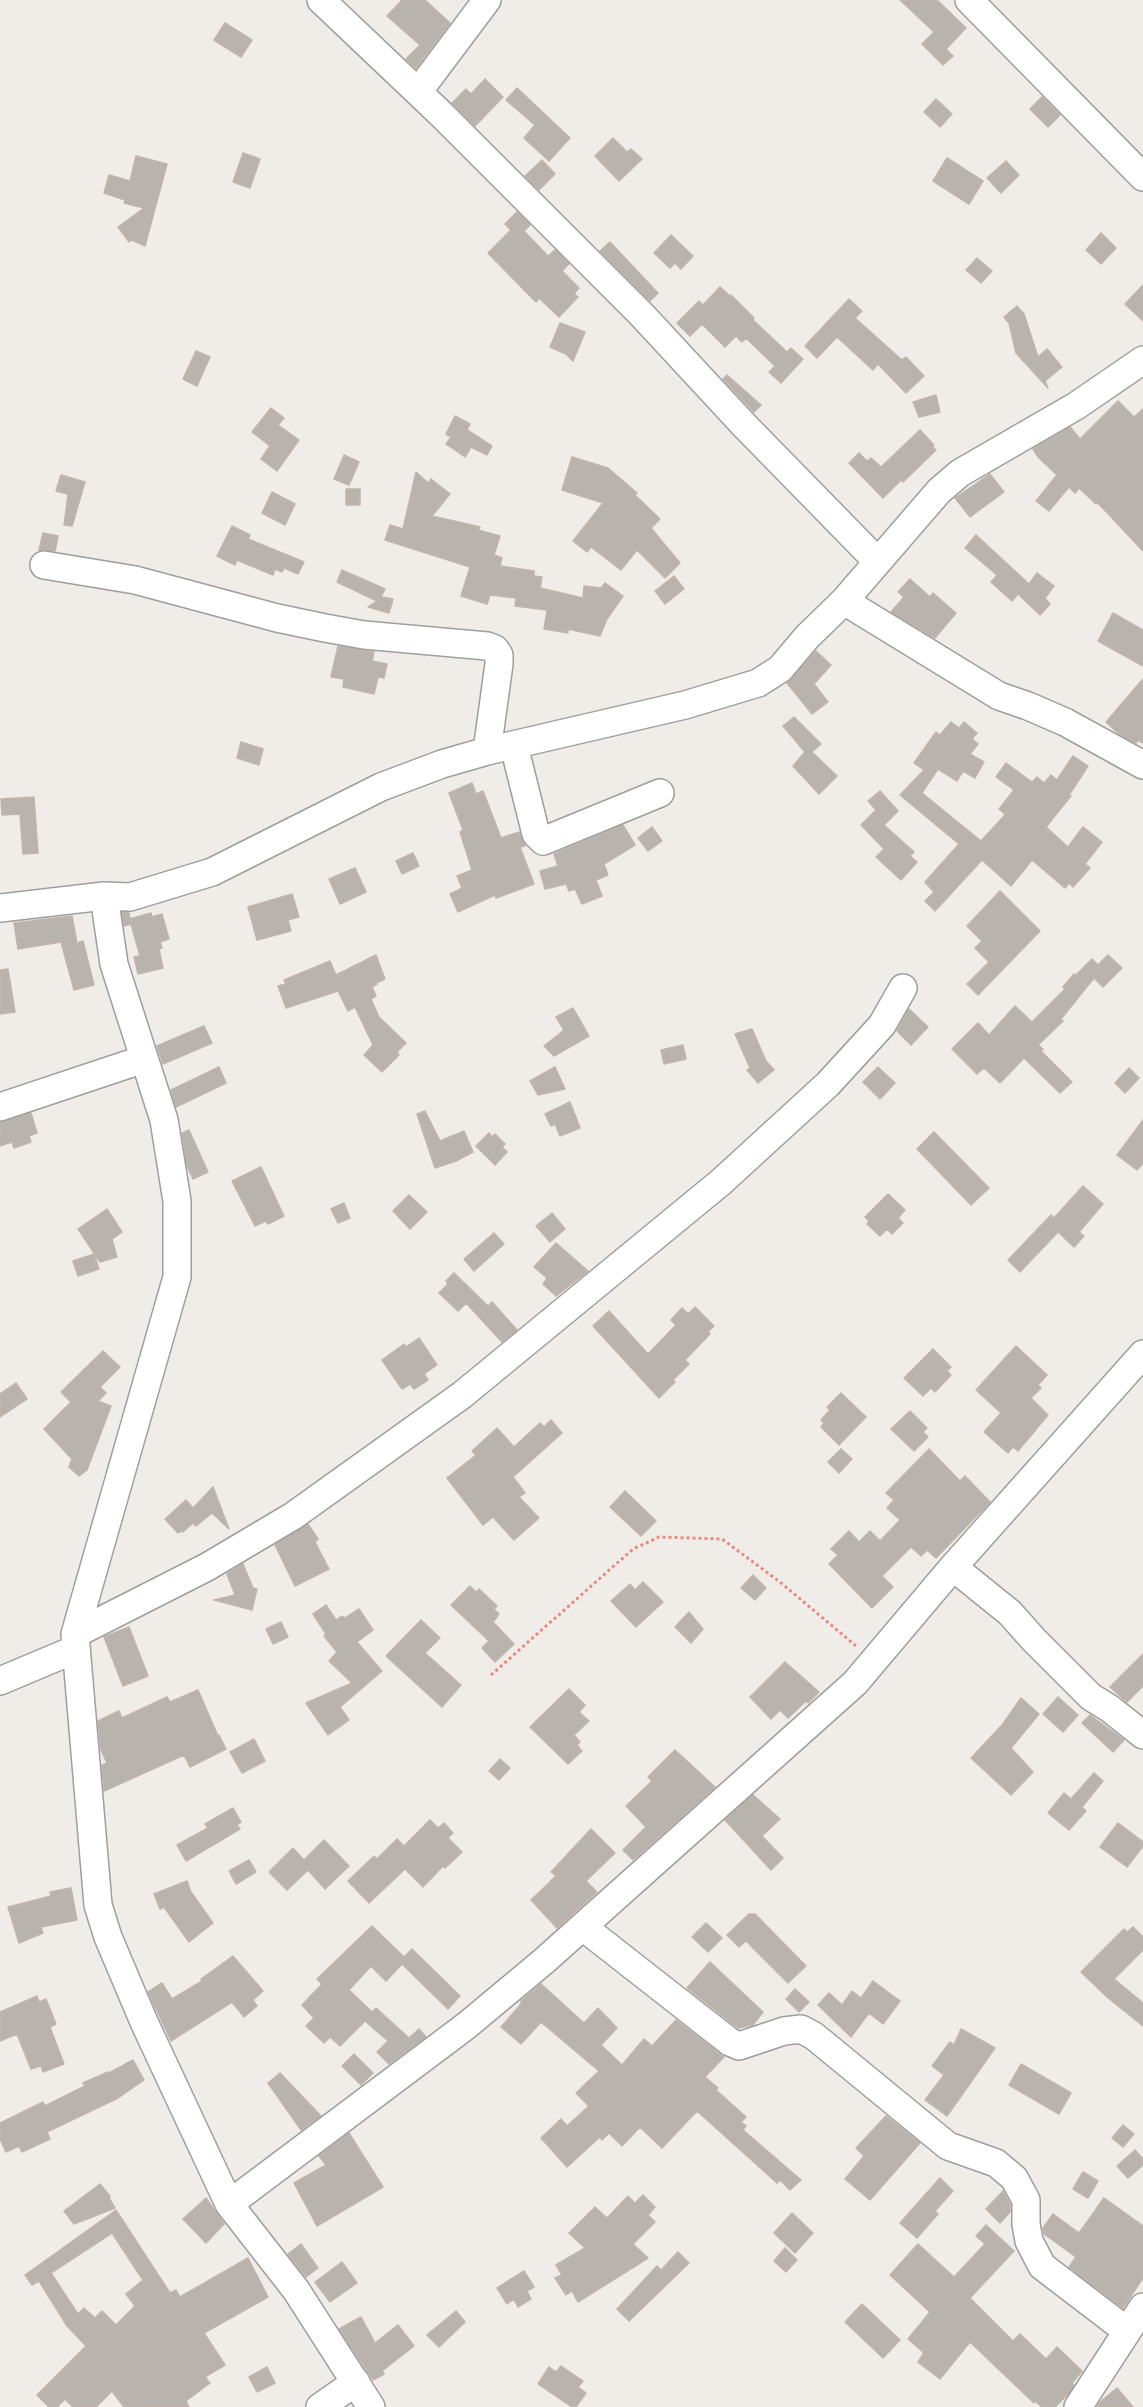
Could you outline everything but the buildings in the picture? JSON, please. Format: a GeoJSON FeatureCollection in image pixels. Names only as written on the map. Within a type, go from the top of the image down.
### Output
{"type":"FeatureCollection","features":[{"type":"Feature","properties":{"kind":"street"},"geometry":{"type":"LineString","coordinates":[[321,0],[418,92],[642,315],[744,425],[877,561]]}},
{"type":"Feature","properties":{"kind":"street"},"geometry":{"type":"LineString","coordinates":[[418,92],[487,0]]}},
{"type":"Feature","properties":{"kind":"street"},"geometry":{"type":"LineString","coordinates":[[969,0],[1143,177]]}},
{"type":"Feature","properties":{"kind":"street"},"geometry":{"type":"LineString","coordinates":[[0,908],[104,896],[130,897],[212,872],[381,787],[442,764],[487,751],[685,705],[759,683],[780,669],[807,637],[844,601],[939,491],[960,473],[1076,406],[1143,360]]}},
{"type":"Feature","properties":{"kind":"street"},"geometry":{"type":"LineString","coordinates":[[44,565],[135,580],[277,618],[325,628],[364,635],[487,646],[495,649],[499,655],[499,664],[487,751]]}},
{"type":"Feature","properties":{"kind":"street"},"geometry":{"type":"LineString","coordinates":[[844,601],[999,696],[1065,722],[1143,765]]}},
{"type":"Feature","properties":{"kind":"street"},"geometry":{"type":"LineString","coordinates":[[514,746],[536,834],[543,841],[660,793]]}},
{"type":"Feature","properties":{"kind":"street"},"geometry":{"type":"LineString","coordinates":[[104,896],[114,964],[164,1120],[177,1201],[177,1277],[75,1641],[98,1905],[108,1937],[144,2022],[229,2204],[296,2290],[371,2407]]}},
{"type":"Feature","properties":{"kind":"street"},"geometry":{"type":"LineString","coordinates":[[0,1681],[207,1567],[293,1516],[462,1395],[721,1182],[820,1091],[882,1025],[903,988]]}},
{"type":"Feature","properties":{"kind":"street"},"geometry":{"type":"LineString","coordinates":[[0,1107],[144,1059]]}},
{"type":"Feature","properties":{"kind":"street"},"geometry":{"type":"LineString","coordinates":[[229,2204],[466,2026],[583,1927],[855,1683],[953,1567],[1143,1354]]}},
{"type":"Feature","properties":{"kind":"street"},"geometry":{"type":"LineString","coordinates":[[953,1567],[1010,1613],[1091,1697],[1143,1735]]}},
{"type":"Feature","properties":{"kind":"street"},"geometry":{"type":"LineString","coordinates":[[583,1927],[730,2042],[739,2046],[784,2031],[801,2029],[814,2036],[948,2146],[996,2163],[1014,2178],[1026,2199],[1029,2241],[1042,2266],[1127,2331]]}},
{"type":"Feature","properties":{"kind":"street"},"geometry":{"type":"LineString","coordinates":[[1078,2407],[1143,2307]]}},
{"type":"Feature","properties":{"kind":"street"},"geometry":{"type":"LineString","coordinates":[[320,2407],[356,2382]]}},
{"type":"Feature","properties":{"kind":"path"},"geometry":{"type":"LineString","coordinates":[[491,1675],[633,1549],[659,1537],[722,1539],[780,1582],[873,1661]]}}]}
